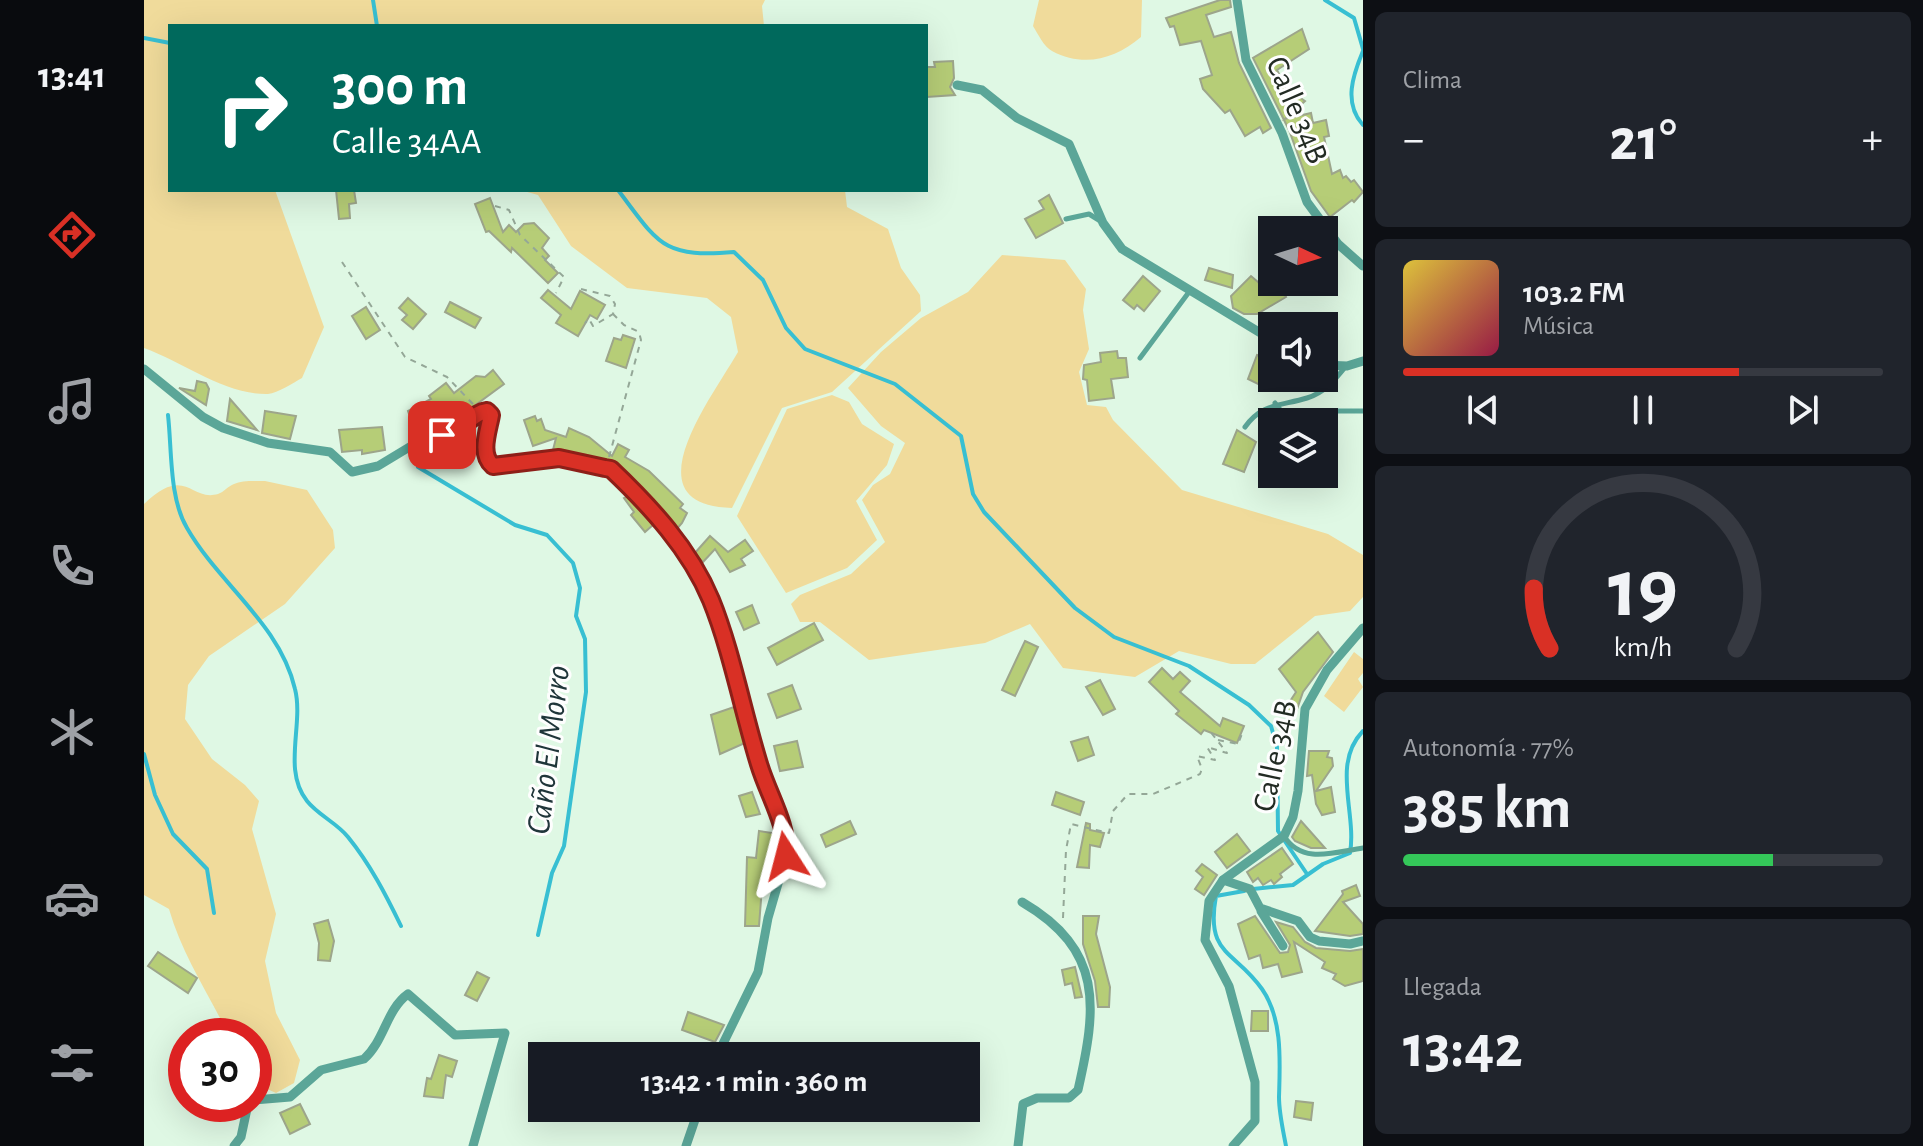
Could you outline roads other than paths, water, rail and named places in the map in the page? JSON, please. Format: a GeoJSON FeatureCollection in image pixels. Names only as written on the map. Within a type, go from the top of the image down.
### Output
{"type":"FeatureCollection","features":[{"type":"Feature","properties":{"kind":"street","name":"Calle 34B"},"geometry":{"type":"LineString","coordinates":[[1237,0],[1246,60],[1282,133],[1307,202],[1322,226],[1363,266]]}},
{"type":"Feature","properties":{"kind":"street"},"geometry":{"type":"LineString","coordinates":[[957,85],[982,90],[1017,118],[1069,144],[1103,223],[1122,249],[1258,332]]}},
{"type":"Feature","properties":{"kind":"street"},"geometry":{"type":"LineString","coordinates":[[1338,366],[1363,361]]}},
{"type":"Feature","properties":{"kind":"street"},"geometry":{"type":"LineString","coordinates":[[144,369],[203,417],[223,428],[268,443],[330,452],[352,472],[378,466],[426,437],[458,433],[481,412],[487,411],[491,415],[485,452],[486,460],[493,466],[559,458],[611,469],[644,501],[692,564],[711,601],[766,788],[787,833],[786,856],[768,918],[758,972],[724,1042]]}},
{"type":"Feature","properties":{"kind":"street","name":"Calle 34B"},"geometry":{"type":"LineString","coordinates":[[1223,880],[1281,838],[1293,817],[1305,709],[1327,670],[1363,628]]}},
{"type":"Feature","properties":{"kind":"street"},"geometry":{"type":"LineString","coordinates":[[1233,1146],[1255,1121],[1255,1082],[1229,986],[1205,940],[1209,901],[1223,880],[1250,889],[1283,946]]}},
{"type":"Feature","properties":{"kind":"street"},"geometry":{"type":"LineString","coordinates":[[1018,1146],[1023,1104],[1034,1099],[1069,1098],[1079,1086],[1091,991],[1085,965],[1061,931],[1022,902]]}},
{"type":"Feature","properties":{"kind":"street"},"geometry":{"type":"LineString","coordinates":[[1260,908],[1298,921],[1310,937],[1319,941],[1350,944],[1363,941]]}},
{"type":"Feature","properties":{"kind":"street"},"geometry":{"type":"LineString","coordinates":[[272,1098],[290,1097],[321,1070],[364,1059],[387,1026],[394,1005],[408,994],[455,1035],[505,1033],[473,1146]]}},
{"type":"Feature","properties":{"kind":"street"},"geometry":{"type":"LineString","coordinates":[[234,1146],[241,1137],[244,1122]]}},
{"type":"Feature","properties":{"kind":"street"},"geometry":{"type":"LineString","coordinates":[[686,1146],[694,1122]]}},
{"type":"Feature","properties":{"kind":"lane"},"geometry":{"type":"LineString","coordinates":[[1066,219],[1089,214],[1103,223]]}},
{"type":"Feature","properties":{"kind":"lane"},"geometry":{"type":"LineString","coordinates":[[1140,358],[1189,292]]}},
{"type":"Feature","properties":{"kind":"lane"},"geometry":{"type":"LineString","coordinates":[[1245,427],[1252,417],[1275,403],[1308,398],[1333,383],[1347,366]]}},
{"type":"Feature","properties":{"kind":"lane"},"geometry":{"type":"LineString","coordinates":[[1275,403],[1281,411],[1299,414],[1363,411]]}},
{"type":"Feature","properties":{"kind":"lane"},"geometry":{"type":"LineString","coordinates":[[1281,838],[1306,853],[1317,855],[1362,848]]}},
{"type":"Feature","properties":{"kind":"waterway"},"geometry":{"type":"LineString","coordinates":[[373,0],[377,24]]}},
{"type":"Feature","properties":{"kind":"waterway"},"geometry":{"type":"LineString","coordinates":[[1325,0],[1354,18],[1363,49]]}},
{"type":"Feature","properties":{"kind":"waterway"},"geometry":{"type":"LineString","coordinates":[[144,38],[168,43]]}},
{"type":"Feature","properties":{"kind":"waterway"},"geometry":{"type":"LineString","coordinates":[[1363,51],[1352,89],[1353,108],[1363,125]]}},
{"type":"Feature","properties":{"kind":"waterway"},"geometry":{"type":"LineString","coordinates":[[620,192],[664,244],[691,252],[734,252],[763,280],[786,328],[805,349],[895,384],[961,436],[973,494],[984,512],[1075,608],[1114,637],[1189,666],[1249,705],[1271,726],[1277,747],[1278,831],[1307,874]]}},
{"type":"Feature","properties":{"kind":"waterway"},"geometry":{"type":"LineString","coordinates":[[168,415],[172,473],[181,516],[215,568],[263,624],[287,666],[297,703],[295,761],[300,789],[311,806],[344,832],[356,847],[401,926]]}},
{"type":"Feature","properties":{"kind":"waterway","name":"Caño El Morro"},"geometry":{"type":"LineString","coordinates":[[418,467],[515,525],[547,535],[573,563],[580,588],[576,616],[585,639],[586,692],[564,846],[552,873],[538,935]]}},
{"type":"Feature","properties":{"kind":"waterway"},"geometry":{"type":"LineString","coordinates":[[1253,889],[1293,885],[1323,864],[1350,853],[1348,758],[1363,731]]}},
{"type":"Feature","properties":{"kind":"waterway"},"geometry":{"type":"LineString","coordinates":[[144,754],[155,795],[173,834],[207,869],[214,913]]}},
{"type":"Feature","properties":{"kind":"waterway"},"geometry":{"type":"LineString","coordinates":[[1244,891],[1216,896],[1215,930],[1225,950],[1262,989],[1274,1014],[1280,1055],[1280,1109],[1286,1146]]}}]}
